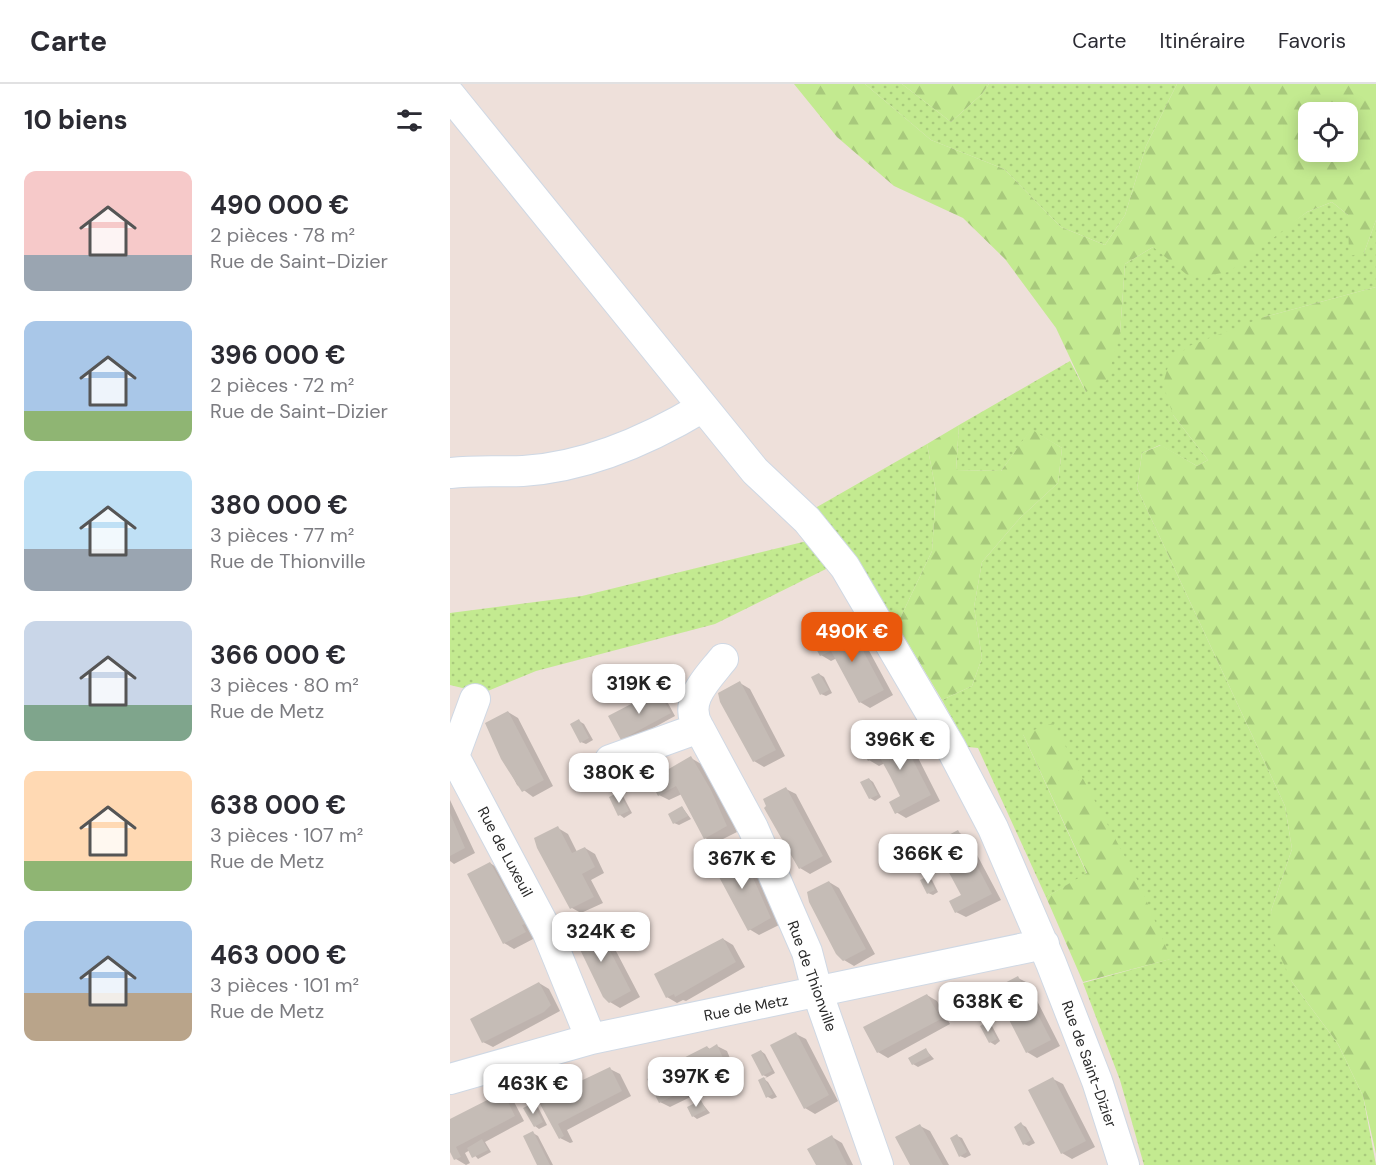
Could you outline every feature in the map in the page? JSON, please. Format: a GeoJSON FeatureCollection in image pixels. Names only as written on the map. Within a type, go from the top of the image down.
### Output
{"type":"FeatureCollection","features":[{"type":"Feature","properties":{"kind":"street","name":"Rue de Saint-Dizier"},"geometry":{"type":"LineString","coordinates":[[450,95],[755,471],[807,520],[834,552],[955,756],[993,828],[1044,944],[1097,1081],[1124,1165]]}},
{"type":"Feature","properties":{"kind":"street"},"geometry":{"type":"LineString","coordinates":[[452,468],[525,471],[572,462],[623,447],[655,434],[704,407]]}},
{"type":"Feature","properties":{"kind":"street","name":"Rue de Thionville"},"geometry":{"type":"LineString","coordinates":[[723,659],[695,693],[694,720],[753,828],[807,951],[818,994],[879,1165]]}},
{"type":"Feature","properties":{"kind":"street","name":"Rue de Luxeuil"},"geometry":{"type":"LineString","coordinates":[[475,699],[452,756],[547,930],[591,1039]]}},
{"type":"Feature","properties":{"kind":"street"},"geometry":{"type":"LineString","coordinates":[[610,760],[699,728]]}},
{"type":"Feature","properties":{"kind":"street","name":"Rue de Metz"},"geometry":{"type":"LineString","coordinates":[[450,1079],[591,1039],[818,994],[1044,944]]}},
{"type":"Feature","properties":{"kind":"green space"},"geometry":{"type":"Polygon","coordinates":[[[794,84],[865,84],[931,140],[1004,169],[1061,227],[1105,245],[1125,215],[1146,146],[1177,84],[1376,84],[1376,220],[1364,253],[1349,256],[1348,215],[1332,202],[1307,212],[1229,272],[1191,278],[1153,247],[1125,264],[1120,333],[1107,380],[1086,392],[1056,328],[1005,259],[963,218],[894,186],[837,137],[794,84]]]}},
{"type":"Feature","properties":{"kind":"green space"},"geometry":{"type":"Polygon","coordinates":[[[865,84],[902,84],[951,122],[982,94],[989,84],[1177,84],[1146,146],[1125,215],[1105,245],[1061,227],[1004,169],[931,140],[865,84]]]}},
{"type":"Feature","properties":{"kind":"green space"},"geometry":{"type":"Polygon","coordinates":[[[902,84],[989,84],[982,94],[951,122],[902,84]]]}},
{"type":"Feature","properties":{"kind":"green space"},"geometry":{"type":"Polygon","coordinates":[[[1332,202],[1348,215],[1364,253],[1376,220],[1376,287],[1264,317],[1173,415],[1208,460],[1197,466],[1160,445],[1142,453],[1137,488],[1285,806],[1292,849],[1271,911],[1292,982],[1338,1044],[1363,1096],[1376,1165],[1144,1165],[1120,1080],[1083,983],[1170,959],[1023,734],[1087,874],[1046,897],[978,748],[968,747],[942,700],[972,686],[982,658],[974,607],[982,562],[1020,518],[1058,483],[1062,448],[1031,430],[1001,471],[956,470],[959,425],[1070,361],[1086,392],[1120,333],[1125,264],[1153,247],[1269,239],[1307,212],[1332,202]]]}},
{"type":"Feature","properties":{"kind":"green space"},"geometry":{"type":"Polygon","coordinates":[[[1376,287],[1376,1154],[1363,1096],[1338,1044],[1292,982],[1274,943],[1271,911],[1292,849],[1285,806],[1137,488],[1142,453],[1161,445],[1197,466],[1208,460],[1173,415],[1163,384],[1169,363],[1189,346],[1264,317],[1376,287]]]}},
{"type":"Feature","properties":{"kind":"green space"},"geometry":{"type":"Polygon","coordinates":[[[959,425],[956,470],[1001,471],[1031,429],[1062,448],[1058,483],[1020,518],[982,562],[974,607],[982,658],[972,686],[942,700],[897,625],[932,551],[936,492],[927,444],[959,425]]]}},
{"type":"Feature","properties":{"kind":"green space"},"geometry":{"type":"Polygon","coordinates":[[[927,444],[936,492],[932,551],[897,625],[854,555],[810,511],[927,444]]]}},
{"type":"Feature","properties":{"kind":"green space"},"geometry":{"type":"Polygon","coordinates":[[[807,541],[830,567],[715,624],[536,671],[483,693],[450,685],[450,613],[582,596],[807,541]]]}},
{"type":"Feature","properties":{"kind":"green space"},"geometry":{"type":"Polygon","coordinates":[[[1053,723],[1139,883],[1171,959],[1083,982],[1046,897],[1087,873],[1023,734],[1053,723]]]}},
{"type":"Feature","properties":{"kind":"building"},"geometry":{"type":"Polygon","coordinates":[[[850,626],[884,690],[859,703],[831,651],[820,656],[814,645],[850,626]]]}},
{"type":"Feature","properties":{"kind":"building"},"geometry":{"type":"Polygon","coordinates":[[[819,673],[829,690],[820,695],[811,677],[819,673]]]}},
{"type":"Feature","properties":{"kind":"building"},"geometry":{"type":"Polygon","coordinates":[[[740,681],[776,750],[753,762],[720,702],[718,693],[740,681]]]}},
{"type":"Feature","properties":{"kind":"building"},"geometry":{"type":"Polygon","coordinates":[[[658,690],[671,713],[621,740],[608,716],[658,690]]]}},
{"type":"Feature","properties":{"kind":"building"},"geometry":{"type":"Polygon","coordinates":[[[508,711],[544,780],[522,792],[501,759],[485,723],[508,711]]]}},
{"type":"Feature","properties":{"kind":"building"},"geometry":{"type":"Polygon","coordinates":[[[579,719],[589,738],[580,743],[570,724],[579,719]]]}},
{"type":"Feature","properties":{"kind":"building"},"geometry":{"type":"Polygon","coordinates":[[[898,731],[931,795],[895,814],[889,802],[900,796],[890,776],[879,756],[868,761],[862,750],[898,731]]]}},
{"type":"Feature","properties":{"kind":"building"},"geometry":{"type":"Polygon","coordinates":[[[691,756],[711,790],[727,826],[704,839],[676,786],[658,796],[652,784],[669,774],[667,770],[691,756]]]}},
{"type":"Feature","properties":{"kind":"building"},"geometry":{"type":"Polygon","coordinates":[[[869,778],[878,795],[869,799],[860,782],[869,778]]]}},
{"type":"Feature","properties":{"kind":"building"},"geometry":{"type":"Polygon","coordinates":[[[786,787],[823,856],[799,869],[764,808],[766,806],[763,799],[786,787]]]}},
{"type":"Feature","properties":{"kind":"building"},"geometry":{"type":"Polygon","coordinates":[[[619,792],[629,811],[618,816],[609,797],[619,792]]]}},
{"type":"Feature","properties":{"kind":"building"},"geometry":{"type":"Polygon","coordinates":[[[682,806],[688,816],[673,824],[668,814],[682,806]]]}},
{"type":"Feature","properties":{"kind":"building"},"geometry":{"type":"Polygon","coordinates":[[[450,813],[465,848],[450,856],[450,813]]]}},
{"type":"Feature","properties":{"kind":"building"},"geometry":{"type":"Polygon","coordinates":[[[558,826],[572,853],[585,847],[595,867],[582,874],[594,897],[570,909],[537,848],[534,838],[558,826]]]}},
{"type":"Feature","properties":{"kind":"building"},"geometry":{"type":"Polygon","coordinates":[[[958,830],[992,894],[955,913],[949,901],[961,895],[939,854],[928,860],[922,849],[958,830]]]}},
{"type":"Feature","properties":{"kind":"building"},"geometry":{"type":"Polygon","coordinates":[[[735,849],[755,882],[771,918],[748,931],[711,862],[735,849]]]}},
{"type":"Feature","properties":{"kind":"building"},"geometry":{"type":"Polygon","coordinates":[[[490,862],[525,924],[522,925],[526,932],[503,944],[467,874],[490,862]]]}},
{"type":"Feature","properties":{"kind":"building"},"geometry":{"type":"Polygon","coordinates":[[[928,876],[935,890],[927,894],[920,880],[928,876]]]}},
{"type":"Feature","properties":{"kind":"building"},"geometry":{"type":"Polygon","coordinates":[[[829,881],[866,949],[843,961],[836,954],[809,902],[807,892],[829,881]]]}},
{"type":"Feature","properties":{"kind":"building"},"geometry":{"type":"Polygon","coordinates":[[[595,922],[631,991],[609,1003],[603,997],[572,933],[595,922]]]}},
{"type":"Feature","properties":{"kind":"building"},"geometry":{"type":"Polygon","coordinates":[[[723,938],[736,962],[675,997],[674,994],[666,998],[654,974],[723,938]]]}},
{"type":"Feature","properties":{"kind":"building"},"geometry":{"type":"Polygon","coordinates":[[[1018,976],[1051,1040],[1026,1053],[999,1000],[987,1006],[982,995],[1018,976]]]}},
{"type":"Feature","properties":{"kind":"building"},"geometry":{"type":"Polygon","coordinates":[[[539,982],[551,1005],[544,1012],[482,1043],[470,1019],[539,982]]]}},
{"type":"Feature","properties":{"kind":"building"},"geometry":{"type":"Polygon","coordinates":[[[927,994],[941,1019],[877,1053],[863,1027],[927,994]]]}},
{"type":"Feature","properties":{"kind":"building"},"geometry":{"type":"Polygon","coordinates":[[[987,1022],[997,1039],[989,1043],[980,1026],[987,1022]]]}},
{"type":"Feature","properties":{"kind":"building"},"geometry":{"type":"Polygon","coordinates":[[[796,1032],[829,1095],[804,1109],[770,1045],[796,1032]]]}},
{"type":"Feature","properties":{"kind":"building"},"geometry":{"type":"Polygon","coordinates":[[[717,1044],[733,1082],[722,1087],[716,1074],[659,1103],[647,1079],[655,1075],[654,1073],[707,1046],[709,1049],[717,1044]]]}},
{"type":"Feature","properties":{"kind":"building"},"geometry":{"type":"Polygon","coordinates":[[[926,1048],[930,1056],[912,1065],[908,1058],[926,1048]]]}},
{"type":"Feature","properties":{"kind":"building"},"geometry":{"type":"Polygon","coordinates":[[[761,1050],[772,1071],[762,1076],[751,1055],[761,1050]]]}},
{"type":"Feature","properties":{"kind":"building"},"geometry":{"type":"Polygon","coordinates":[[[610,1067],[622,1091],[558,1124],[564,1136],[559,1139],[540,1104],[547,1097],[610,1067]]]}},
{"type":"Feature","properties":{"kind":"building"},"geometry":{"type":"Polygon","coordinates":[[[764,1077],[773,1094],[766,1098],[758,1080],[764,1077]]]}},
{"type":"Feature","properties":{"kind":"building"},"geometry":{"type":"Polygon","coordinates":[[[1053,1077],[1086,1141],[1061,1154],[1028,1090],[1053,1077]]]}},
{"type":"Feature","properties":{"kind":"building"},"geometry":{"type":"Polygon","coordinates":[[[503,1092],[515,1116],[456,1147],[461,1157],[454,1160],[450,1152],[450,1119],[503,1092]]]}},
{"type":"Feature","properties":{"kind":"building"},"geometry":{"type":"Polygon","coordinates":[[[701,1100],[706,1110],[692,1117],[687,1107],[701,1100]]]}},
{"type":"Feature","properties":{"kind":"building"},"geometry":{"type":"Polygon","coordinates":[[[533,1103],[543,1122],[534,1127],[523,1108],[533,1103]]]}},
{"type":"Feature","properties":{"kind":"building"},"geometry":{"type":"Polygon","coordinates":[[[1021,1122],[1031,1140],[1023,1145],[1014,1127],[1021,1122]]]}},
{"type":"Feature","properties":{"kind":"building"},"geometry":{"type":"Polygon","coordinates":[[[920,1124],[943,1165],[910,1165],[895,1137],[920,1124]]]}},
{"type":"Feature","properties":{"kind":"building"},"geometry":{"type":"Polygon","coordinates":[[[533,1131],[550,1165],[537,1165],[523,1136],[533,1131]]]}},
{"type":"Feature","properties":{"kind":"building"},"geometry":{"type":"Polygon","coordinates":[[[957,1134],[967,1152],[959,1157],[950,1138],[957,1134]]]}},
{"type":"Feature","properties":{"kind":"building"},"geometry":{"type":"Polygon","coordinates":[[[832,1135],[847,1165],[816,1165],[807,1149],[832,1135]]]}},
{"type":"Feature","properties":{"kind":"building"},"geometry":{"type":"Polygon","coordinates":[[[482,1139],[488,1150],[472,1158],[467,1148],[482,1139]]]}}]}
